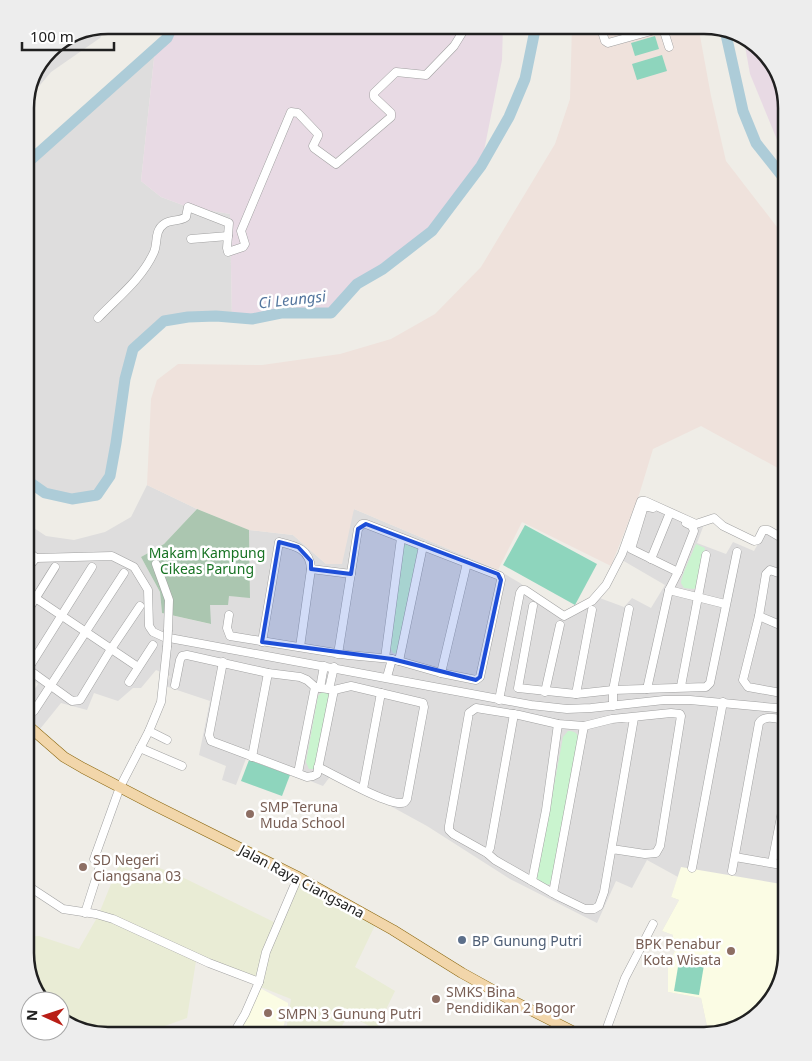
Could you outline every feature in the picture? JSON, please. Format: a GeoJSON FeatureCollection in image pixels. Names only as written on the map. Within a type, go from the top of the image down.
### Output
{"type":"FeatureCollection","features":[{"type":"Feature","properties":{"kind":"main road","name":"Jalan Raya Ciangsana"},"geometry":{"type":"LineString","coordinates":[[34,731],[64,757],[298,876],[393,930],[461,972],[562,1026]]}},
{"type":"Feature","properties":{"kind":"street"},"geometry":{"type":"LineString","coordinates":[[98,318],[146,267],[154,252],[159,229],[166,222],[181,220],[186,217],[188,207],[228,222],[228,252],[244,246],[240,231],[291,112],[298,113],[318,135],[314,148],[336,164],[391,116],[391,112],[374,98],[374,93],[396,72],[426,75],[454,46],[461,34]]}},
{"type":"Feature","properties":{"kind":"street"},"geometry":{"type":"LineString","coordinates":[[603,34],[606,43],[638,34]]}},
{"type":"Feature","properties":{"kind":"street"},"geometry":{"type":"LineString","coordinates":[[664,34],[669,47]]}},
{"type":"Feature","properties":{"kind":"street"},"geometry":{"type":"LineString","coordinates":[[191,239],[228,236]]}},
{"type":"Feature","properties":{"kind":"street"},"geometry":{"type":"LineString","coordinates":[[499,700],[522,590],[525,590],[564,616],[592,601],[606,586],[620,559],[641,501],[645,501],[696,524],[714,518],[723,526],[754,541],[758,540],[763,530],[768,530],[778,536]]}},
{"type":"Feature","properties":{"kind":"street"},"geometry":{"type":"LineString","coordinates":[[647,690],[669,590],[678,572],[694,531],[692,526],[644,506],[631,549],[678,572]]}},
{"type":"Feature","properties":{"kind":"street"},"geometry":{"type":"LineString","coordinates":[[651,560],[669,515]]}},
{"type":"Feature","properties":{"kind":"street"},"geometry":{"type":"LineString","coordinates":[[230,614],[227,628],[230,636],[338,654],[392,659],[441,673],[476,680],[480,677],[501,580],[498,574],[366,524],[359,526],[338,654]]}},
{"type":"Feature","properties":{"kind":"street"},"geometry":{"type":"LineString","coordinates":[[392,659],[400,538]]}},
{"type":"Feature","properties":{"kind":"street"},"geometry":{"type":"LineString","coordinates":[[262,642],[280,542],[298,547],[311,561],[300,647]]}},
{"type":"Feature","properties":{"kind":"street"},"geometry":{"type":"LineString","coordinates":[[387,677],[423,546]]}},
{"type":"Feature","properties":{"kind":"street"},"geometry":{"type":"LineString","coordinates":[[533,606],[518,688],[576,694],[681,686],[704,687],[708,685],[737,552]]}},
{"type":"Feature","properties":{"kind":"street"},"geometry":{"type":"LineString","coordinates":[[681,686],[706,555]]}},
{"type":"Feature","properties":{"kind":"street"},"geometry":{"type":"LineString","coordinates":[[34,560],[36,558],[112,556],[134,567],[148,590],[150,626],[153,632],[164,637],[334,667],[499,700],[566,709],[664,700],[723,702],[778,707]]}},
{"type":"Feature","properties":{"kind":"street"},"geometry":{"type":"LineString","coordinates":[[441,673],[466,563]]}},
{"type":"Feature","properties":{"kind":"street"},"geometry":{"type":"LineString","coordinates":[[85,913],[101,861],[95,857],[120,787],[149,732],[161,702],[167,647],[169,600],[156,564]]}},
{"type":"Feature","properties":{"kind":"street"},"geometry":{"type":"LineString","coordinates":[[55,567],[35,599],[138,667]]}},
{"type":"Feature","properties":{"kind":"street"},"geometry":{"type":"LineString","coordinates":[[34,657],[92,567]]}},
{"type":"Feature","properties":{"kind":"street"},"geometry":{"type":"LineString","coordinates":[[311,569],[351,574]]}},
{"type":"Feature","properties":{"kind":"street"},"geometry":{"type":"LineString","coordinates":[[778,573],[770,570],[766,574],[759,616],[743,680],[748,687],[778,692]]}},
{"type":"Feature","properties":{"kind":"street"},"geometry":{"type":"LineString","coordinates":[[34,711],[124,574]]}},
{"type":"Feature","properties":{"kind":"street"},"geometry":{"type":"LineString","coordinates":[[669,590],[725,604]]}},
{"type":"Feature","properties":{"kind":"street"},"geometry":{"type":"LineString","coordinates":[[34,673],[72,701],[80,700],[140,606]]}},
{"type":"Feature","properties":{"kind":"street"},"geometry":{"type":"LineString","coordinates":[[613,706],[613,690],[629,609]]}},
{"type":"Feature","properties":{"kind":"street"},"geometry":{"type":"LineString","coordinates":[[576,694],[592,610]]}},
{"type":"Feature","properties":{"kind":"street"},"geometry":{"type":"LineString","coordinates":[[759,616],[778,624]]}},
{"type":"Feature","properties":{"kind":"street"},"geometry":{"type":"LineString","coordinates":[[545,692],[560,625]]}},
{"type":"Feature","properties":{"kind":"street"},"geometry":{"type":"LineString","coordinates":[[129,682],[153,645]]}},
{"type":"Feature","properties":{"kind":"street"},"geometry":{"type":"LineString","coordinates":[[175,685],[180,660],[182,656],[187,655],[268,673],[300,677],[318,687],[332,690],[351,686],[423,703],[424,707],[407,799],[402,803],[388,801],[318,767]]}},
{"type":"Feature","properties":{"kind":"street"},"geometry":{"type":"LineString","coordinates":[[223,662],[209,735],[212,741],[307,776],[317,774],[332,690],[334,667]]}},
{"type":"Feature","properties":{"kind":"street"},"geometry":{"type":"LineString","coordinates":[[298,773],[324,666]]}},
{"type":"Feature","properties":{"kind":"street"},"geometry":{"type":"LineString","coordinates":[[252,756],[268,673]]}},
{"type":"Feature","properties":{"kind":"street"},"geometry":{"type":"LineString","coordinates":[[363,788],[381,693]]}},
{"type":"Feature","properties":{"kind":"street"},"geometry":{"type":"LineString","coordinates":[[692,868],[723,702]]}},
{"type":"Feature","properties":{"kind":"street"},"geometry":{"type":"LineString","coordinates":[[612,849],[650,854],[656,853],[660,846],[680,714],[671,713],[612,720],[584,726],[562,725],[476,708],[470,713],[449,830],[495,860],[553,893],[585,909],[594,909],[599,906],[604,892],[634,718]]}},
{"type":"Feature","properties":{"kind":"street"},"geometry":{"type":"LineString","coordinates":[[576,725],[578,708]]}},
{"type":"Feature","properties":{"kind":"street"},"geometry":{"type":"LineString","coordinates":[[532,881],[566,709]]}},
{"type":"Feature","properties":{"kind":"street"},"geometry":{"type":"LineString","coordinates":[[487,853],[490,848],[514,714]]}},
{"type":"Feature","properties":{"kind":"street"},"geometry":{"type":"LineString","coordinates":[[732,871],[759,723],[767,718],[778,720]]}},
{"type":"Feature","properties":{"kind":"street"},"geometry":{"type":"LineString","coordinates":[[553,893],[584,726]]}},
{"type":"Feature","properties":{"kind":"street"},"geometry":{"type":"LineString","coordinates":[[149,732],[167,740]]}},
{"type":"Feature","properties":{"kind":"street"},"geometry":{"type":"LineString","coordinates":[[140,748],[182,766]]}},
{"type":"Feature","properties":{"kind":"street"},"geometry":{"type":"LineString","coordinates":[[772,864],[778,833]]}},
{"type":"Feature","properties":{"kind":"street"},"geometry":{"type":"LineString","coordinates":[[735,857],[778,865]]}},
{"type":"Feature","properties":{"kind":"street"},"geometry":{"type":"LineString","coordinates":[[237,1027],[259,982],[266,952],[298,876]]}},
{"type":"Feature","properties":{"kind":"street"},"geometry":{"type":"LineString","coordinates":[[34,890],[63,909],[96,914],[118,921],[209,963],[259,982]]}},
{"type":"Feature","properties":{"kind":"street"},"geometry":{"type":"LineString","coordinates":[[607,1027],[625,978],[653,924]]}},
{"type":"Feature","properties":{"kind":"highlighted area"},"geometry":{"type":"Polygon","coordinates":[[[366,524],[498,574],[501,580],[480,677],[476,680],[392,659],[262,642],[279,542],[298,547],[311,561],[311,569],[351,574],[358,529],[366,524]]]}},
{"type":"Feature","properties":{"kind":"shaded area"},"geometry":{"type":"Polygon","coordinates":[[[102,34],[100,38],[51,72],[36,90],[46,67],[67,46],[80,39],[102,34]]]}},
{"type":"Feature","properties":{"kind":"shaded area"},"geometry":{"type":"Polygon","coordinates":[[[169,34],[503,34],[502,60],[481,166],[432,231],[395,259],[357,284],[331,313],[281,313],[252,319],[232,319],[230,214],[188,207],[161,197],[141,181],[155,49],[169,34]]]}},
{"type":"Feature","properties":{"kind":"shaded area"},"geometry":{"type":"Polygon","coordinates":[[[572,34],[700,34],[726,161],[778,228],[778,468],[701,426],[653,449],[639,495],[611,566],[522,522],[498,570],[354,509],[342,564],[326,564],[293,535],[249,530],[197,509],[147,485],[151,399],[157,380],[178,364],[262,365],[340,354],[391,339],[435,314],[481,267],[555,144],[570,99],[572,34]]]}},
{"type":"Feature","properties":{"kind":"shaded area"},"geometry":{"type":"Polygon","coordinates":[[[745,47],[766,67],[773,80],[778,98],[778,142],[750,74],[745,47]]]}},
{"type":"Feature","properties":{"kind":"shaded area"},"geometry":{"type":"Polygon","coordinates":[[[155,49],[141,181],[161,197],[188,207],[230,214],[232,319],[216,316],[188,317],[164,321],[133,349],[125,379],[110,476],[97,495],[72,499],[45,493],[34,485],[34,157],[155,49]]]}},
{"type":"Feature","properties":{"kind":"shaded area"},"geometry":{"type":"Polygon","coordinates":[[[147,485],[197,509],[164,544],[141,557],[160,592],[162,613],[210,624],[210,605],[229,596],[250,597],[249,530],[293,535],[326,564],[354,509],[498,570],[520,583],[564,618],[597,597],[624,607],[632,598],[651,608],[665,585],[622,560],[643,500],[703,527],[697,543],[726,554],[733,542],[754,551],[765,531],[778,539],[778,963],[773,981],[763,998],[745,1015],[732,1022],[707,1027],[701,998],[668,992],[668,966],[676,948],[671,944],[673,935],[662,931],[679,900],[671,897],[678,877],[647,860],[632,888],[616,881],[597,923],[510,879],[427,826],[332,774],[323,786],[247,756],[236,785],[222,780],[226,766],[199,755],[210,701],[165,686],[170,676],[156,670],[141,688],[133,688],[118,701],[94,693],[87,710],[61,703],[40,729],[34,722],[34,690],[38,684],[34,681],[34,528],[46,536],[74,540],[105,532],[131,517],[147,485]]]}},
{"type":"Feature","properties":{"kind":"shaded area"},"geometry":{"type":"Polygon","coordinates":[[[122,857],[152,865],[182,877],[276,923],[297,870],[379,917],[355,967],[395,991],[377,1027],[371,1027],[348,1014],[342,1027],[287,1027],[291,999],[196,961],[187,1018],[162,1027],[98,1027],[80,1022],[70,1016],[70,991],[44,991],[35,967],[34,936],[39,936],[79,949],[98,916],[122,857]]]}},
{"type":"Feature","properties":{"kind":"shaded area","name":"BPK Penabur Kota Wisata"},"geometry":{"type":"Polygon","coordinates":[[[681,867],[778,883],[778,963],[776,972],[763,998],[745,1015],[723,1025],[707,1027],[701,998],[668,992],[668,966],[676,948],[671,944],[673,935],[662,931],[679,900],[671,897],[681,867]]]}},
{"type":"Feature","properties":{"kind":"shaded area","name":"SMPN 3 Gunung Putri"},"geometry":{"type":"Polygon","coordinates":[[[260,988],[288,1003],[283,1027],[240,1027],[260,988]]]}},
{"type":"Feature","properties":{"kind":"green space"},"geometry":{"type":"Polygon","coordinates":[[[655,36],[659,49],[635,56],[631,43],[655,36]]]}},
{"type":"Feature","properties":{"kind":"green space"},"geometry":{"type":"Polygon","coordinates":[[[662,55],[667,71],[637,80],[632,64],[662,55]]]}},
{"type":"Feature","properties":{"kind":"green space","name":"Makam Kampung Cikeas Parung"},"geometry":{"type":"Polygon","coordinates":[[[197,509],[249,530],[250,598],[229,596],[228,605],[210,605],[211,624],[162,613],[160,592],[141,557],[164,544],[197,509]]]}},
{"type":"Feature","properties":{"kind":"green space"},"geometry":{"type":"Polygon","coordinates":[[[525,525],[597,564],[575,605],[503,565],[525,525]]]}},
{"type":"Feature","properties":{"kind":"green space"},"geometry":{"type":"Polygon","coordinates":[[[405,544],[419,549],[398,654],[393,653],[390,647],[403,546],[405,544]]]}},
{"type":"Feature","properties":{"kind":"green space"},"geometry":{"type":"Polygon","coordinates":[[[696,544],[705,548],[696,588],[684,588],[681,583],[682,579],[696,544]]]}},
{"type":"Feature","properties":{"kind":"green space"},"geometry":{"type":"Polygon","coordinates":[[[323,691],[327,691],[330,694],[317,769],[309,769],[306,762],[318,696],[323,691]]]}},
{"type":"Feature","properties":{"kind":"green space"},"geometry":{"type":"Polygon","coordinates":[[[568,731],[575,733],[579,739],[552,881],[547,885],[538,882],[537,878],[563,737],[568,731]]]}},
{"type":"Feature","properties":{"kind":"green space"},"geometry":{"type":"Polygon","coordinates":[[[249,760],[290,775],[282,796],[241,781],[249,760]]]}},
{"type":"Feature","properties":{"kind":"green space"},"geometry":{"type":"Polygon","coordinates":[[[679,961],[704,965],[699,995],[674,991],[679,961]]]}},
{"type":"Feature","properties":{"kind":"waterway","name":"Ci Leungsi"},"geometry":{"type":"LineString","coordinates":[[34,157],[167,38],[169,34]]}},
{"type":"Feature","properties":{"kind":"waterway","name":"Ci Leungsi"},"geometry":{"type":"LineString","coordinates":[[34,485],[45,493],[72,499],[97,495],[110,476],[125,379],[133,349],[164,321],[188,317],[216,316],[252,319],[281,313],[331,313],[357,284],[383,269],[432,231],[481,166],[509,117],[525,79],[534,34]]}},
{"type":"Feature","properties":{"kind":"waterway","name":"Ci Leungsi"},"geometry":{"type":"LineString","coordinates":[[727,38],[743,111],[756,143],[778,171]]}},
{"type":"Feature","properties":{"kind":"place","name":"SMP Teruna Muda School"},"geometry":{"type":"Point","coordinates":[250,814]}},
{"type":"Feature","properties":{"kind":"place","name":"SD Negeri Ciangsana 03"},"geometry":{"type":"Point","coordinates":[83,867]}},
{"type":"Feature","properties":{"kind":"place","name":"BP Gunung Putri"},"geometry":{"type":"Point","coordinates":[462,940]}},
{"type":"Feature","properties":{"kind":"place","name":"BPK Penabur Kota Wisata"},"geometry":{"type":"Point","coordinates":[731,951]}},
{"type":"Feature","properties":{"kind":"place","name":"SMKS Bina Pendidikan 2 Bogor"},"geometry":{"type":"Point","coordinates":[436,999]}},
{"type":"Feature","properties":{"kind":"place","name":"SMPN 3 Gunung Putri"},"geometry":{"type":"Point","coordinates":[268,1013]}}]}
